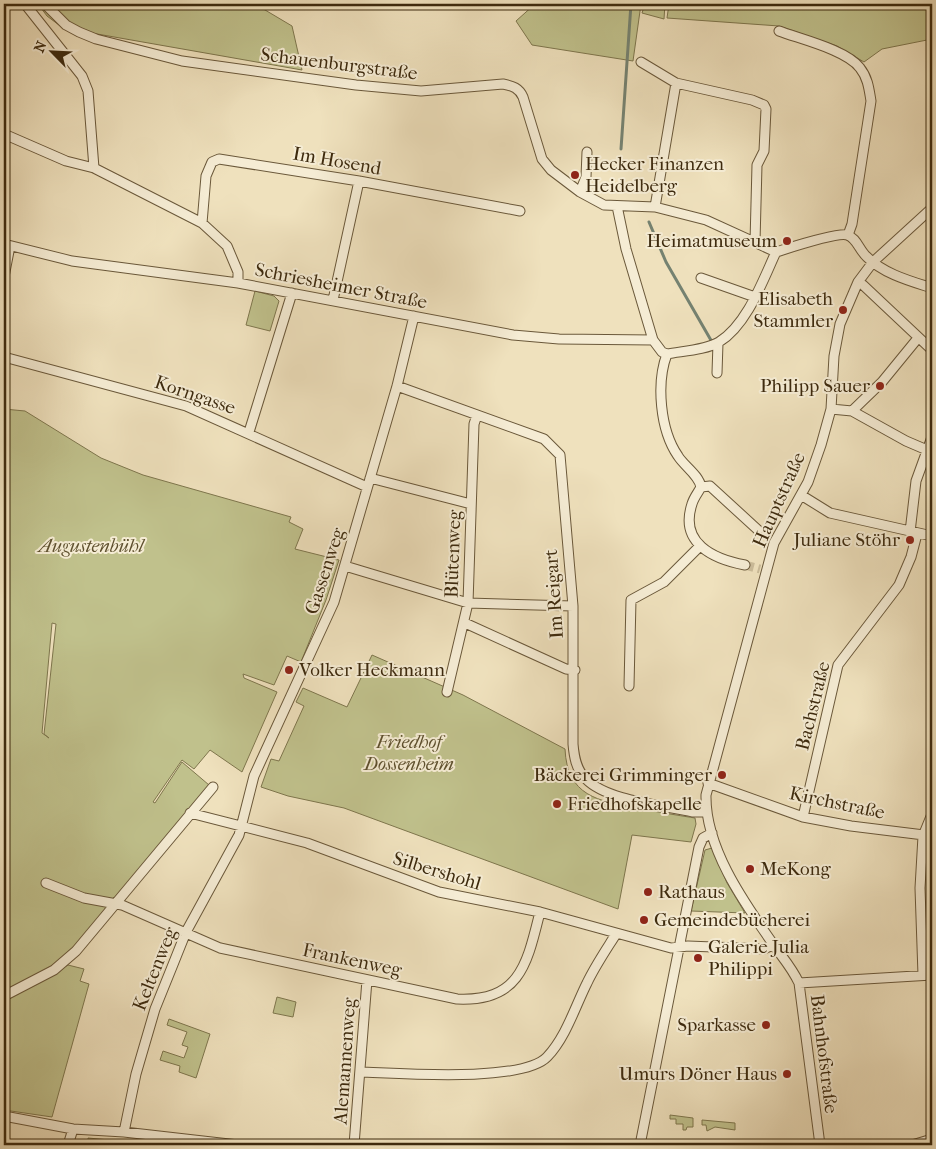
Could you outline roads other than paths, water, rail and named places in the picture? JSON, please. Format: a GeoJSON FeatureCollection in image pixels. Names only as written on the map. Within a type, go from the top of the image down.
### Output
{"type":"FeatureCollection","features":[{"type":"Feature","properties":{"kind":"street"},"geometry":{"type":"LineString","coordinates":[[25,4],[82,76],[88,91],[94,168]]}},
{"type":"Feature","properties":{"kind":"street","name":"Schauenburgstraße"},"geometry":{"type":"LineString","coordinates":[[45,4],[66,25],[78,32],[96,39],[182,61],[356,85],[420,91],[503,84],[513,86],[524,97],[542,159],[550,170],[580,192],[604,205],[655,207],[706,220],[776,252]]}},
{"type":"Feature","properties":{"kind":"street"},"geometry":{"type":"LineString","coordinates":[[779,31],[840,54],[860,67],[868,82],[871,101],[852,224],[848,235]]}},
{"type":"Feature","properties":{"kind":"street"},"geometry":{"type":"LineString","coordinates":[[641,62],[676,83],[752,100],[764,105],[766,109],[764,151],[757,166],[755,242]]}},
{"type":"Feature","properties":{"kind":"street"},"geometry":{"type":"LineString","coordinates":[[655,207],[676,83]]}},
{"type":"Feature","properties":{"kind":"street"},"geometry":{"type":"LineString","coordinates":[[4,134],[66,161],[94,168],[202,223],[226,246],[238,272],[238,283]]}},
{"type":"Feature","properties":{"kind":"street"},"geometry":{"type":"LineString","coordinates":[[580,192],[586,177],[587,152]]}},
{"type":"Feature","properties":{"kind":"street","name":"Im Hosend"},"geometry":{"type":"LineString","coordinates":[[202,223],[206,176],[212,162],[219,159],[359,181],[520,210]]}},
{"type":"Feature","properties":{"kind":"street"},"geometry":{"type":"LineString","coordinates":[[332,300],[359,181]]}},
{"type":"Feature","properties":{"kind":"street"},"geometry":{"type":"LineString","coordinates":[[617,206],[626,249],[653,340],[662,352],[667,354],[718,343],[730,334],[755,297],[776,252],[842,234],[853,238],[866,257],[873,262],[897,276],[932,288]]}},
{"type":"Feature","properties":{"kind":"street","name":"Hauptstraße"},"geometry":{"type":"LineString","coordinates":[[712,833],[707,812],[708,783],[764,570],[774,542],[800,495],[821,445],[831,409],[834,356],[840,324],[858,282],[873,262],[932,208]]}},
{"type":"Feature","properties":{"kind":"street"},"geometry":{"type":"LineString","coordinates":[[4,278],[7,245]]}},
{"type":"Feature","properties":{"kind":"street","name":"Schriesheimer Straße"},"geometry":{"type":"LineString","coordinates":[[7,245],[72,261],[238,283],[513,335],[559,339],[653,340]]}},
{"type":"Feature","properties":{"kind":"street"},"geometry":{"type":"LineString","coordinates":[[701,278],[755,297]]}},
{"type":"Feature","properties":{"kind":"street"},"geometry":{"type":"LineString","coordinates":[[858,282],[932,350]]}},
{"type":"Feature","properties":{"kind":"street"},"geometry":{"type":"LineString","coordinates":[[249,432],[292,293]]}},
{"type":"Feature","properties":{"kind":"street","name":"Gassenweg"},"geometry":{"type":"LineString","coordinates":[[242,828],[252,781],[323,629],[345,566],[397,386],[414,316]]}},
{"type":"Feature","properties":{"kind":"street"},"geometry":{"type":"LineString","coordinates":[[852,411],[882,382],[918,338]]}},
{"type":"Feature","properties":{"kind":"street"},"geometry":{"type":"LineString","coordinates":[[717,373],[718,343]]}},
{"type":"Feature","properties":{"kind":"street"},"geometry":{"type":"LineString","coordinates":[[667,354],[661,369],[660,390],[662,409],[670,442],[677,455],[700,481],[701,487],[692,502],[690,514],[693,536],[700,546],[713,556],[745,565]]}},
{"type":"Feature","properties":{"kind":"street","name":"Korngasse"},"geometry":{"type":"LineString","coordinates":[[4,357],[186,406],[368,483],[470,504]]}},
{"type":"Feature","properties":{"kind":"street","name":"Im Reigart"},"geometry":{"type":"LineString","coordinates":[[397,386],[544,439],[560,455],[573,606],[575,670],[574,751],[579,770],[586,780],[601,790],[616,795],[693,812],[707,812]]}},
{"type":"Feature","properties":{"kind":"street"},"geometry":{"type":"LineString","coordinates":[[831,409],[852,411],[906,441],[927,450]]}},
{"type":"Feature","properties":{"kind":"street","name":"Blütenweg"},"geometry":{"type":"LineString","coordinates":[[447,692],[465,623],[468,603],[470,504],[474,424],[477,415]]}},
{"type":"Feature","properties":{"kind":"street","name":"Bachstraße"},"geometry":{"type":"LineString","coordinates":[[803,817],[838,665],[899,585],[911,557],[916,481],[932,437]]}},
{"type":"Feature","properties":{"kind":"street"},"geometry":{"type":"LineString","coordinates":[[701,487],[710,486],[758,530]]}},
{"type":"Feature","properties":{"kind":"street"},"geometry":{"type":"LineString","coordinates":[[800,495],[830,513],[932,536]]}},
{"type":"Feature","properties":{"kind":"street"},"geometry":{"type":"LineString","coordinates":[[629,686],[631,600],[664,582],[700,546]]}},
{"type":"Feature","properties":{"kind":"street"},"geometry":{"type":"LineString","coordinates":[[345,566],[468,603],[573,606]]}},
{"type":"Feature","properties":{"kind":"street"},"geometry":{"type":"LineString","coordinates":[[465,623],[566,669],[575,670]]}},
{"type":"Feature","properties":{"kind":"street","name":"Kirchstraße"},"geometry":{"type":"LineString","coordinates":[[708,783],[803,817],[928,836]]}},
{"type":"Feature","properties":{"kind":"street"},"geometry":{"type":"LineString","coordinates":[[4,996],[54,970],[86,940],[114,903],[213,787]]}},
{"type":"Feature","properties":{"kind":"street","name":"Silbershohl"},"geometry":{"type":"LineString","coordinates":[[190,814],[332,851],[439,892],[540,912],[616,934],[679,948],[688,946],[764,949],[773,945]]}},
{"type":"Feature","properties":{"kind":"street"},"geometry":{"type":"LineString","coordinates":[[799,983],[928,975],[920,888],[932,814]]}},
{"type":"Feature","properties":{"kind":"street","name":"Keltenweg"},"geometry":{"type":"LineString","coordinates":[[124,1132],[136,1074],[155,1009],[186,932],[242,828]]}},
{"type":"Feature","properties":{"kind":"street"},"geometry":{"type":"LineString","coordinates":[[640,1145],[699,847],[703,838],[712,833]]}},
{"type":"Feature","properties":{"kind":"street","name":"Bahnhofstraße"},"geometry":{"type":"LineString","coordinates":[[712,833],[737,890],[773,945],[792,968],[799,983],[820,1145]]}},
{"type":"Feature","properties":{"kind":"street","name":"Frankenweg"},"geometry":{"type":"LineString","coordinates":[[46,883],[84,898],[114,903],[220,948],[457,999],[472,1000],[496,994],[506,988],[523,966],[532,943],[540,912]]}},
{"type":"Feature","properties":{"kind":"street"},"geometry":{"type":"LineString","coordinates":[[360,1072],[444,1075],[518,1070],[534,1065],[546,1058],[558,1041],[587,982],[616,934]]}},
{"type":"Feature","properties":{"kind":"street","name":"Alemannenweg"},"geometry":{"type":"LineString","coordinates":[[354,1145],[367,980]]}},
{"type":"Feature","properties":{"kind":"street"},"geometry":{"type":"LineString","coordinates":[[4,1116],[73,1129],[124,1132],[213,1144],[238,1145]]}},
{"type":"Feature","properties":{"kind":"street"},"geometry":{"type":"LineString","coordinates":[[68,1145],[73,1129]]}},
{"type":"Feature","properties":{"kind":"street"},"geometry":{"type":"LineString","coordinates":[[912,1145],[932,1139]]}},
{"type":"Feature","properties":{"kind":"waterway"},"geometry":{"type":"LineString","coordinates":[[621,149],[631,4]]}},
{"type":"Feature","properties":{"kind":"waterway"},"geometry":{"type":"LineString","coordinates":[[649,222],[666,262],[712,342]]}},
{"type":"Feature","properties":{"kind":"tunnel"},"geometry":{"type":"LineString","coordinates":[[745,565],[760,569]]}},
{"type":"Feature","properties":{"kind":"place","name":"Hecker Finanzen Heidelberg"},"geometry":{"type":"Point","coordinates":[575,175]}},
{"type":"Feature","properties":{"kind":"place","name":"Heimatmuseum"},"geometry":{"type":"Point","coordinates":[787,241]}},
{"type":"Feature","properties":{"kind":"place","name":"Elisabeth Stammler"},"geometry":{"type":"Point","coordinates":[843,310]}},
{"type":"Feature","properties":{"kind":"place","name":"Philipp Sauer"},"geometry":{"type":"Point","coordinates":[880,386]}},
{"type":"Feature","properties":{"kind":"place","name":"Juliane Stöhr"},"geometry":{"type":"Point","coordinates":[910,540]}},
{"type":"Feature","properties":{"kind":"place","name":"Volker Heckmann"},"geometry":{"type":"Point","coordinates":[289,670]}},
{"type":"Feature","properties":{"kind":"place","name":"Bäckerei Grimminger"},"geometry":{"type":"Point","coordinates":[722,775]}},
{"type":"Feature","properties":{"kind":"place","name":"Friedhofskapelle"},"geometry":{"type":"Point","coordinates":[557,804]}},
{"type":"Feature","properties":{"kind":"place","name":"MeKong"},"geometry":{"type":"Point","coordinates":[750,869]}},
{"type":"Feature","properties":{"kind":"place","name":"Rathaus"},"geometry":{"type":"Point","coordinates":[648,892]}},
{"type":"Feature","properties":{"kind":"place","name":"Gemeindebücherei"},"geometry":{"type":"Point","coordinates":[644,920]}},
{"type":"Feature","properties":{"kind":"place","name":"Galerie Julia Philippi"},"geometry":{"type":"Point","coordinates":[698,958]}},
{"type":"Feature","properties":{"kind":"place","name":"Sparkasse"},"geometry":{"type":"Point","coordinates":[766,1025]}},
{"type":"Feature","properties":{"kind":"place","name":"Umurs Döner Haus"},"geometry":{"type":"Point","coordinates":[787,1074]}},
{"type":"Feature","properties":{"kind":"park label","name":"Augustenbühl"},"geometry":{"type":"Point","coordinates":[91,546]}},
{"type":"Feature","properties":{"kind":"park label","name":"Friedhof Dossenheim"},"geometry":{"type":"Point","coordinates":[409,753]}}]}
